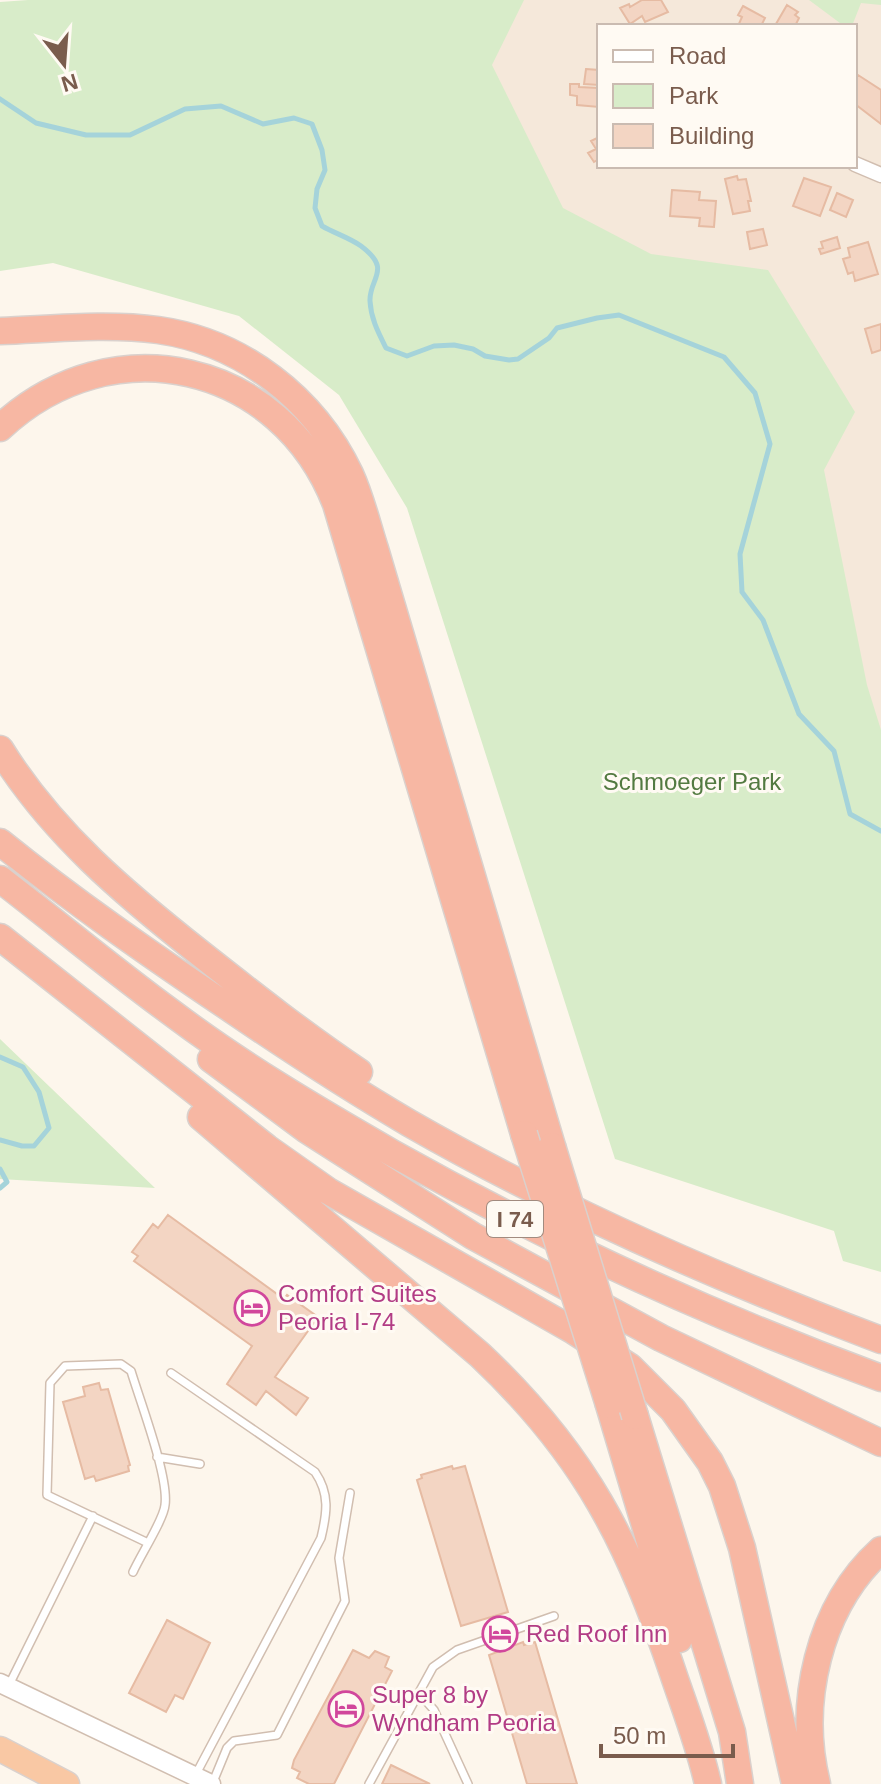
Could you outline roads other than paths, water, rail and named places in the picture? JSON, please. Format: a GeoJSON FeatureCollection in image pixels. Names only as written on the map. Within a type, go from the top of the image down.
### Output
{"type":"FeatureCollection","features":[{"type":"Feature","properties":{"kind":"highway"},"geometry":{"type":"LineString","coordinates":[[0,331],[144,329],[174,333],[213,344],[284,386],[318,422],[353,482],[732,1732],[740,1784]]}},
{"type":"Feature","properties":{"kind":"highway"},"geometry":{"type":"LineString","coordinates":[[0,428],[33,400],[87,376],[120,369],[168,369],[193,374],[251,398],[278,418],[307,449],[325,476],[343,526],[524,1134],[609,1405],[707,1735],[717,1784]]}},
{"type":"Feature","properties":{"kind":"highway"},"geometry":{"type":"LineString","coordinates":[[0,749],[42,808],[90,861],[148,912],[274,1012],[371,1081],[409,1123]]}},
{"type":"Feature","properties":{"kind":"highway","name":"I 74"},"geometry":{"type":"LineString","coordinates":[[0,842],[141,949],[287,1047],[409,1123],[616,1229],[711,1272],[881,1340]]}},
{"type":"Feature","properties":{"kind":"highway","name":"I 74"},"geometry":{"type":"LineString","coordinates":[[0,879],[172,1014],[316,1108],[513,1219],[696,1306],[881,1378]]}},
{"type":"Feature","properties":{"kind":"highway"},"geometry":{"type":"LineString","coordinates":[[0,937],[267,1148],[328,1191],[574,1331],[630,1367],[657,1392],[704,1453],[731,1510],[795,1784]]}},
{"type":"Feature","properties":{"kind":"highway"},"geometry":{"type":"LineString","coordinates":[[0,947],[480,1355],[538,1413],[593,1489],[639,1578],[708,1784]]}},
{"type":"Feature","properties":{"kind":"highway"},"geometry":{"type":"LineString","coordinates":[[172,1014],[214,1062],[307,1130],[441,1217],[622,1318],[881,1443]]}},
{"type":"Feature","properties":{"kind":"highway"},"geometry":{"type":"LineString","coordinates":[[638,1426],[745,1730],[756,1784]]}},
{"type":"Feature","properties":{"kind":"highway"},"geometry":{"type":"LineString","coordinates":[[817,1784],[809,1724],[818,1657],[832,1620],[851,1585],[881,1550]]}},
{"type":"Feature","properties":{"kind":"highway"},"geometry":{"type":"LineString","coordinates":[[0,1749],[67,1784]]}},
{"type":"Feature","properties":{"kind":"street"},"geometry":{"type":"LineString","coordinates":[[857,165],[881,175]]}},
{"type":"Feature","properties":{"kind":"street"},"geometry":{"type":"LineString","coordinates":[[4,1685],[206,1781]]}},
{"type":"Feature","properties":{"kind":"lane"},"geometry":{"type":"LineString","coordinates":[[133,1572],[146,1542],[163,1515],[166,1502],[157,1457],[131,1371],[121,1364],[65,1366],[50,1383],[47,1495],[146,1542]]}},
{"type":"Feature","properties":{"kind":"lane"},"geometry":{"type":"LineString","coordinates":[[171,1373],[315,1472],[324,1485],[328,1507],[321,1538],[206,1781]]}},
{"type":"Feature","properties":{"kind":"lane"},"geometry":{"type":"LineString","coordinates":[[157,1457],[200,1464]]}},
{"type":"Feature","properties":{"kind":"lane"},"geometry":{"type":"LineString","coordinates":[[206,1781],[234,1741],[269,1739],[277,1735],[345,1601],[339,1558],[350,1493]]}},
{"type":"Feature","properties":{"kind":"lane"},"geometry":{"type":"LineString","coordinates":[[4,1685],[93,1516]]}},
{"type":"Feature","properties":{"kind":"lane"},"geometry":{"type":"LineString","coordinates":[[369,1784],[433,1667],[457,1650],[554,1616]]}},
{"type":"Feature","properties":{"kind":"lane"},"geometry":{"type":"LineString","coordinates":[[419,1693],[434,1710],[468,1784]]}},
{"type":"Feature","properties":{"kind":"waterway"},"geometry":{"type":"LineString","coordinates":[[0,99],[36,123],[86,135],[130,135],[185,109],[221,106],[263,124],[294,118],[312,124],[322,150],[325,170],[317,189],[315,208],[322,226],[357,243],[376,261],[378,268],[370,301],[373,320],[386,348],[407,356],[434,346],[454,345],[473,349],[485,356],[518,359],[549,338],[557,328],[619,315],[724,357],[755,393],[770,444],[740,554],[742,592],[763,620],[799,714],[834,751],[850,814],[881,831]]}},
{"type":"Feature","properties":{"kind":"waterway"},"geometry":{"type":"LineString","coordinates":[[0,1057],[23,1067],[39,1092],[49,1128],[34,1146],[0,1140]]}},
{"type":"Feature","properties":{"kind":"waterway"},"geometry":{"type":"LineString","coordinates":[[0,1169],[7,1182],[0,1188]]}},
{"type":"Feature","properties":{"kind":"place","name":"Comfort Suites Peoria I-74"},"geometry":{"type":"Point","coordinates":[252,1308]}},
{"type":"Feature","properties":{"kind":"place","name":"Red Roof Inn"},"geometry":{"type":"Point","coordinates":[500,1634]}},
{"type":"Feature","properties":{"kind":"place","name":"Super 8 by Wyndham Peoria"},"geometry":{"type":"Point","coordinates":[346,1709]}},
{"type":"Feature","properties":{"kind":"park label","name":"Schmoeger Park"},"geometry":{"type":"Point","coordinates":[692,782]}}]}
